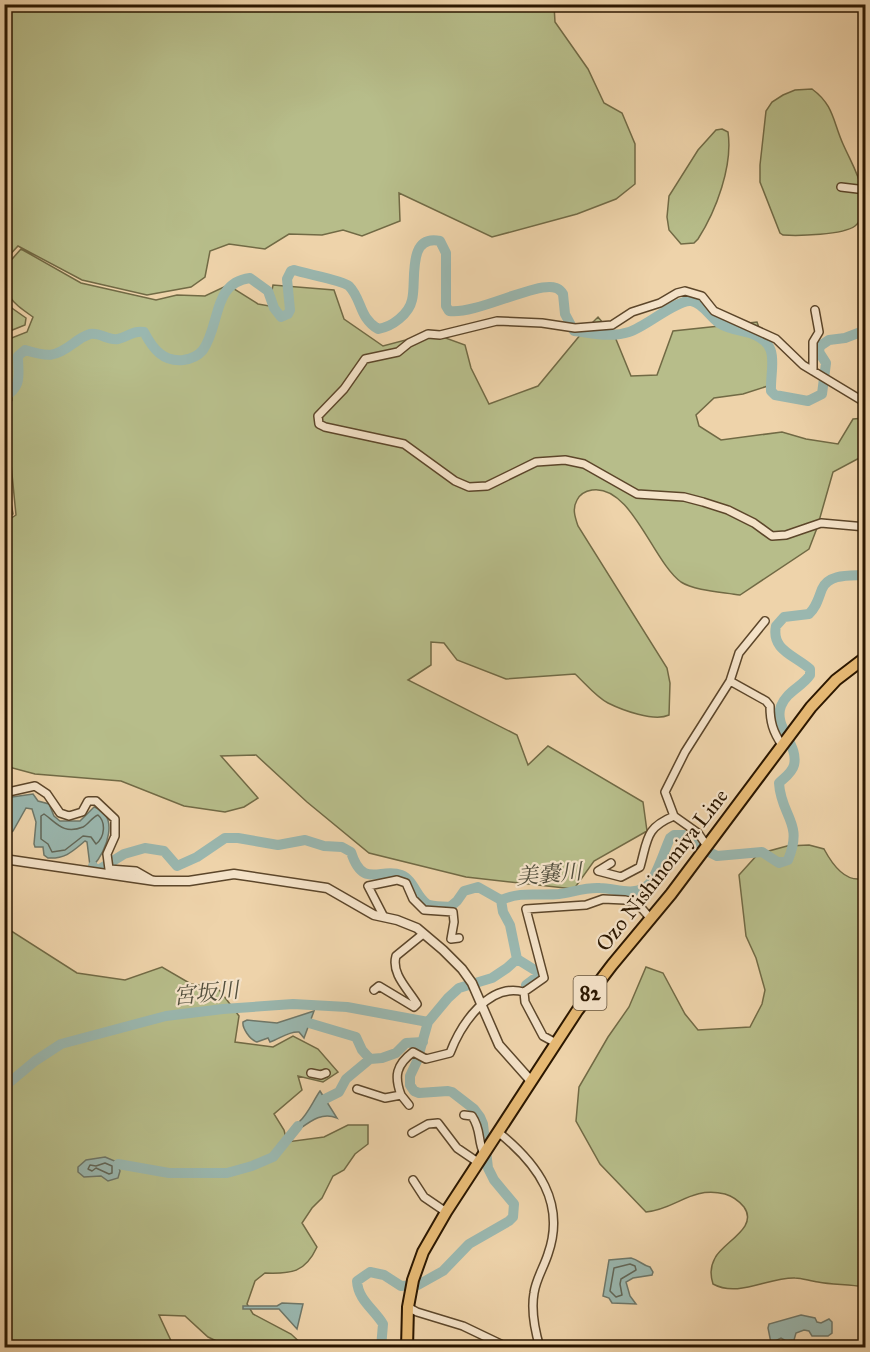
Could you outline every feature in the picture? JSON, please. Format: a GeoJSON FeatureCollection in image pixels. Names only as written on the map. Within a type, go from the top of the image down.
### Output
{"type":"FeatureCollection","features":[{"type":"Feature","properties":{"kind":"main road","name":"Ozo Nishinomiya Line"},"geometry":{"type":"LineString","coordinates":[[407,1347],[408,1306],[423,1252],[446,1212],[577,1011],[705,849],[811,707],[836,680],[866,657]]}},
{"type":"Feature","properties":{"kind":"street"},"geometry":{"type":"LineString","coordinates":[[861,4],[866,8]]}},
{"type":"Feature","properties":{"kind":"street"},"geometry":{"type":"LineString","coordinates":[[842,187],[866,190]]}},
{"type":"Feature","properties":{"kind":"street"},"geometry":{"type":"LineString","coordinates":[[866,403],[803,365],[776,339],[714,311],[702,296],[685,291],[676,293],[660,303],[632,312],[612,325],[571,327],[497,321],[440,335],[428,334],[409,343],[398,352],[365,359],[344,389],[318,416],[319,424],[325,428],[404,444],[455,481],[469,487],[487,486],[536,462],[565,460],[584,464],[637,494],[684,497],[728,510],[754,523],[772,536],[786,535],[821,523],[866,527]]}},
{"type":"Feature","properties":{"kind":"street"},"geometry":{"type":"LineString","coordinates":[[813,371],[813,342],[819,332],[815,310]]}},
{"type":"Feature","properties":{"kind":"street"},"geometry":{"type":"LineString","coordinates":[[705,849],[698,833],[674,816],[665,792],[685,752],[730,681],[739,653],[765,621]]}},
{"type":"Feature","properties":{"kind":"street"},"geometry":{"type":"LineString","coordinates":[[730,681],[770,706],[770,720],[774,733],[785,741]]}},
{"type":"Feature","properties":{"kind":"street"},"geometry":{"type":"LineString","coordinates":[[4,793],[35,786],[47,794],[60,813],[69,816],[82,812],[88,801],[96,801],[115,819],[115,836],[107,854],[109,869],[136,872],[155,881]]}},
{"type":"Feature","properties":{"kind":"street"},"geometry":{"type":"LineString","coordinates":[[611,863],[598,870],[621,877],[640,867],[650,834],[657,823],[674,816]]}},
{"type":"Feature","properties":{"kind":"street"},"geometry":{"type":"LineString","coordinates":[[4,859],[155,881],[189,881],[234,873],[327,888],[364,911],[417,928],[462,969],[482,1003],[499,1045],[531,1081]]}},
{"type":"Feature","properties":{"kind":"street"},"geometry":{"type":"LineString","coordinates":[[384,917],[368,886],[397,880],[406,883],[413,899],[424,910],[453,912],[451,939],[459,938]]}},
{"type":"Feature","properties":{"kind":"street"},"geometry":{"type":"LineString","coordinates":[[524,992],[544,978],[526,909],[586,905],[603,899],[625,900],[637,903],[651,919]]}},
{"type":"Feature","properties":{"kind":"street"},"geometry":{"type":"LineString","coordinates":[[374,990],[379,986],[414,1007],[417,1004],[394,970],[394,961],[396,956],[423,934]]}},
{"type":"Feature","properties":{"kind":"street"},"geometry":{"type":"LineString","coordinates":[[409,1105],[401,1095],[396,1082],[398,1070],[408,1056],[413,1052],[426,1059],[450,1053],[455,1040],[482,1003],[513,989],[524,992]]}},
{"type":"Feature","properties":{"kind":"street"},"geometry":{"type":"LineString","coordinates":[[524,992],[525,1002],[543,1036],[556,1043]]}},
{"type":"Feature","properties":{"kind":"street"},"geometry":{"type":"LineString","coordinates":[[311,1073],[321,1075],[326,1073]]}},
{"type":"Feature","properties":{"kind":"street"},"geometry":{"type":"LineString","coordinates":[[357,1089],[385,1098],[401,1095]]}},
{"type":"Feature","properties":{"kind":"street"},"geometry":{"type":"LineString","coordinates":[[412,1133],[428,1124],[438,1123],[457,1148],[481,1158],[479,1127],[472,1116],[464,1115]]}},
{"type":"Feature","properties":{"kind":"street"},"geometry":{"type":"LineString","coordinates":[[495,1137],[526,1158],[538,1174],[553,1204],[553,1232],[548,1254],[533,1294],[536,1334],[540,1347]]}},
{"type":"Feature","properties":{"kind":"street"},"geometry":{"type":"LineString","coordinates":[[412,1180],[424,1197],[446,1212]]}},
{"type":"Feature","properties":{"kind":"street"},"geometry":{"type":"LineString","coordinates":[[408,1306],[417,1312],[463,1326],[509,1347]]}},
{"type":"Feature","properties":{"kind":"green space"},"geometry":{"type":"Polygon","coordinates":[[[5,4],[554,5],[555,22],[588,69],[604,103],[622,113],[635,144],[635,184],[616,199],[577,214],[492,237],[399,193],[400,221],[362,236],[343,230],[322,235],[289,234],[265,249],[229,244],[210,251],[205,277],[191,287],[147,295],[82,280],[18,246],[5,260],[5,4]]]}},
{"type":"Feature","properties":{"kind":"green space"},"geometry":{"type":"Polygon","coordinates":[[[812,89],[825,101],[832,114],[859,179],[863,195],[863,210],[858,223],[849,229],[820,234],[783,235],[780,233],[760,182],[766,111],[772,102],[783,95],[795,90],[812,89]]]}},
{"type":"Feature","properties":{"kind":"green space"},"geometry":{"type":"Polygon","coordinates":[[[722,129],[728,132],[729,145],[722,188],[698,239],[694,243],[681,244],[669,230],[667,217],[669,196],[698,150],[716,130],[722,129]]]}},
{"type":"Feature","properties":{"kind":"green space"},"geometry":{"type":"Polygon","coordinates":[[[21,249],[81,283],[156,300],[177,295],[205,296],[228,285],[258,304],[269,306],[273,285],[334,290],[344,319],[383,346],[432,333],[465,345],[471,368],[489,404],[538,386],[598,317],[615,337],[631,376],[657,375],[673,331],[757,322],[770,358],[771,385],[743,394],[714,398],[696,415],[699,426],[721,440],[782,432],[806,439],[838,444],[853,419],[865,418],[865,455],[833,472],[809,549],[740,595],[701,589],[681,582],[671,572],[630,511],[606,491],[590,490],[578,498],[574,510],[578,526],[667,668],[670,683],[669,715],[647,716],[614,706],[599,697],[575,674],[506,679],[457,660],[444,643],[431,642],[431,665],[408,680],[517,735],[528,765],[548,746],[643,802],[647,831],[594,861],[574,889],[466,877],[369,853],[307,802],[256,755],[221,756],[258,798],[244,807],[225,812],[184,806],[121,781],[35,774],[5,766],[4,523],[16,515],[11,464],[4,453],[5,415],[12,400],[9,339],[27,332],[33,317],[10,297],[6,285],[5,267],[21,249]]]}},
{"type":"Feature","properties":{"kind":"green space"},"geometry":{"type":"Polygon","coordinates":[[[4,295],[9,306],[26,318],[25,325],[10,331],[5,337],[4,295]]]}},
{"type":"Feature","properties":{"kind":"green space"},"geometry":{"type":"Polygon","coordinates":[[[4,464],[13,514],[5,520],[4,520],[4,464]]]}},
{"type":"Feature","properties":{"kind":"green space"},"geometry":{"type":"Polygon","coordinates":[[[809,845],[824,849],[835,866],[846,875],[858,879],[865,878],[865,1290],[864,1287],[853,1285],[795,1278],[775,1280],[743,1288],[723,1288],[713,1284],[712,1265],[719,1252],[744,1228],[747,1215],[744,1207],[730,1196],[713,1192],[693,1195],[666,1207],[646,1212],[600,1164],[576,1121],[579,1087],[608,1037],[629,1007],[646,967],[663,973],[685,1014],[698,1030],[750,1027],[762,1004],[765,990],[756,958],[746,936],[739,875],[758,854],[787,846],[809,845]]]}},
{"type":"Feature","properties":{"kind":"green space"},"geometry":{"type":"Polygon","coordinates":[[[4,922],[8,929],[77,973],[125,980],[162,967],[191,984],[217,987],[239,1016],[235,1042],[273,1047],[293,1036],[318,1049],[338,1072],[323,1082],[298,1076],[302,1090],[274,1114],[284,1130],[287,1142],[324,1137],[348,1125],[368,1125],[368,1144],[355,1154],[344,1170],[333,1176],[322,1198],[302,1223],[317,1247],[312,1256],[296,1270],[265,1273],[255,1281],[247,1304],[253,1314],[291,1334],[305,1347],[229,1347],[208,1337],[185,1316],[159,1315],[172,1347],[5,1347],[4,922]]]}},
{"type":"Feature","properties":{"kind":"water"},"geometry":{"type":"Polygon","coordinates":[[[33,794],[38,801],[49,804],[54,816],[60,821],[80,821],[94,807],[107,817],[109,834],[103,852],[93,866],[90,866],[85,841],[68,854],[54,858],[44,855],[43,847],[35,847],[36,822],[32,809],[26,808],[13,831],[5,837],[5,798],[33,794]]]}},
{"type":"Feature","properties":{"kind":"water"},"geometry":{"type":"Polygon","coordinates":[[[314,1011],[304,1038],[299,1032],[295,1032],[270,1042],[268,1038],[257,1042],[249,1036],[243,1024],[247,1020],[277,1023],[314,1011]]]}},
{"type":"Feature","properties":{"kind":"water"},"geometry":{"type":"Polygon","coordinates":[[[320,1091],[337,1118],[322,1116],[301,1128],[298,1126],[299,1122],[320,1091]]]}},
{"type":"Feature","properties":{"kind":"water"},"geometry":{"type":"Polygon","coordinates":[[[105,1157],[117,1162],[120,1171],[118,1178],[108,1181],[101,1176],[84,1177],[78,1172],[78,1167],[86,1160],[105,1157]]]}},
{"type":"Feature","properties":{"kind":"water"},"geometry":{"type":"Polygon","coordinates":[[[631,1258],[650,1267],[652,1275],[633,1278],[626,1282],[630,1296],[636,1304],[612,1303],[609,1298],[603,1296],[609,1260],[631,1258]]]}},
{"type":"Feature","properties":{"kind":"water"},"geometry":{"type":"Polygon","coordinates":[[[282,1303],[303,1304],[297,1329],[279,1309],[243,1309],[243,1306],[277,1306],[282,1303]]]}},
{"type":"Feature","properties":{"kind":"water"},"geometry":{"type":"Polygon","coordinates":[[[801,1315],[815,1318],[821,1323],[829,1319],[832,1322],[832,1333],[828,1336],[812,1336],[809,1331],[804,1330],[796,1333],[794,1340],[786,1341],[781,1338],[771,1343],[769,1324],[801,1315]]]}},
{"type":"Feature","properties":{"kind":"waterway"},"geometry":{"type":"LineString","coordinates":[[4,397],[17,384],[18,356],[25,350],[45,355],[56,354],[90,334],[114,339],[144,332],[151,344],[164,357],[176,360],[194,357],[203,350],[209,340],[223,296],[238,281],[250,278],[268,291],[274,308],[281,317],[288,314],[290,310],[287,279],[294,270],[332,279],[349,286],[372,325],[378,329],[389,326],[399,319],[410,305],[415,261],[422,245],[429,241],[440,241],[446,253],[446,306],[449,311],[474,308],[535,289],[556,288],[563,294],[565,314],[574,331],[615,335],[636,329],[678,304],[695,302],[722,325],[750,333],[767,343],[772,357],[771,391],[775,395],[808,401],[822,394],[826,363],[819,352],[820,346],[829,340],[845,338],[866,330]]}},
{"type":"Feature","properties":{"kind":"waterway","name":"美嚢川"},"geometry":{"type":"LineString","coordinates":[[381,1348],[383,1324],[363,1299],[357,1281],[370,1272],[384,1275],[401,1286],[418,1285],[443,1271],[469,1244],[513,1217],[514,1204],[494,1180],[488,1168],[483,1124],[474,1109],[452,1092],[419,1093],[414,1091],[410,1085],[410,1076],[417,1061],[428,1022],[448,998],[459,988],[492,978],[517,959],[510,925],[503,912],[501,900],[530,894],[559,894],[590,888],[638,891],[652,880],[670,838],[674,835],[684,835],[717,856],[762,852],[779,863],[788,860],[794,837],[793,828],[779,783],[792,770],[795,757],[779,714],[784,701],[810,675],[810,669],[780,646],[775,634],[776,626],[784,617],[809,614],[816,605],[825,584],[830,580],[841,576],[866,575]]}},
{"type":"Feature","properties":{"kind":"waterway"},"geometry":{"type":"LineString","coordinates":[[93,866],[94,870],[100,869],[124,854],[145,848],[164,851],[177,866],[197,857],[225,838],[278,845],[305,840],[324,846],[342,847],[351,852],[356,864],[367,874],[394,873],[405,877],[423,901],[429,905],[450,907],[464,891],[478,887],[501,900]]}},
{"type":"Feature","properties":{"kind":"waterway"},"geometry":{"type":"LineString","coordinates":[[517,959],[538,972],[538,976],[526,985]]}},
{"type":"Feature","properties":{"kind":"waterway","name":"宮坂川"},"geometry":{"type":"LineString","coordinates":[[4,1087],[35,1061],[61,1044],[166,1016],[293,1004],[347,1007],[428,1022]]}},
{"type":"Feature","properties":{"kind":"waterway"},"geometry":{"type":"LineString","coordinates":[[309,1023],[356,1037],[362,1050],[370,1059]]}},
{"type":"Feature","properties":{"kind":"waterway"},"geometry":{"type":"LineString","coordinates":[[325,1099],[339,1092],[346,1079],[370,1059],[396,1053],[406,1043],[423,1042]]}},
{"type":"Feature","properties":{"kind":"waterway"},"geometry":{"type":"LineString","coordinates":[[118,1164],[169,1173],[227,1173],[273,1157],[298,1126]]}}]}
